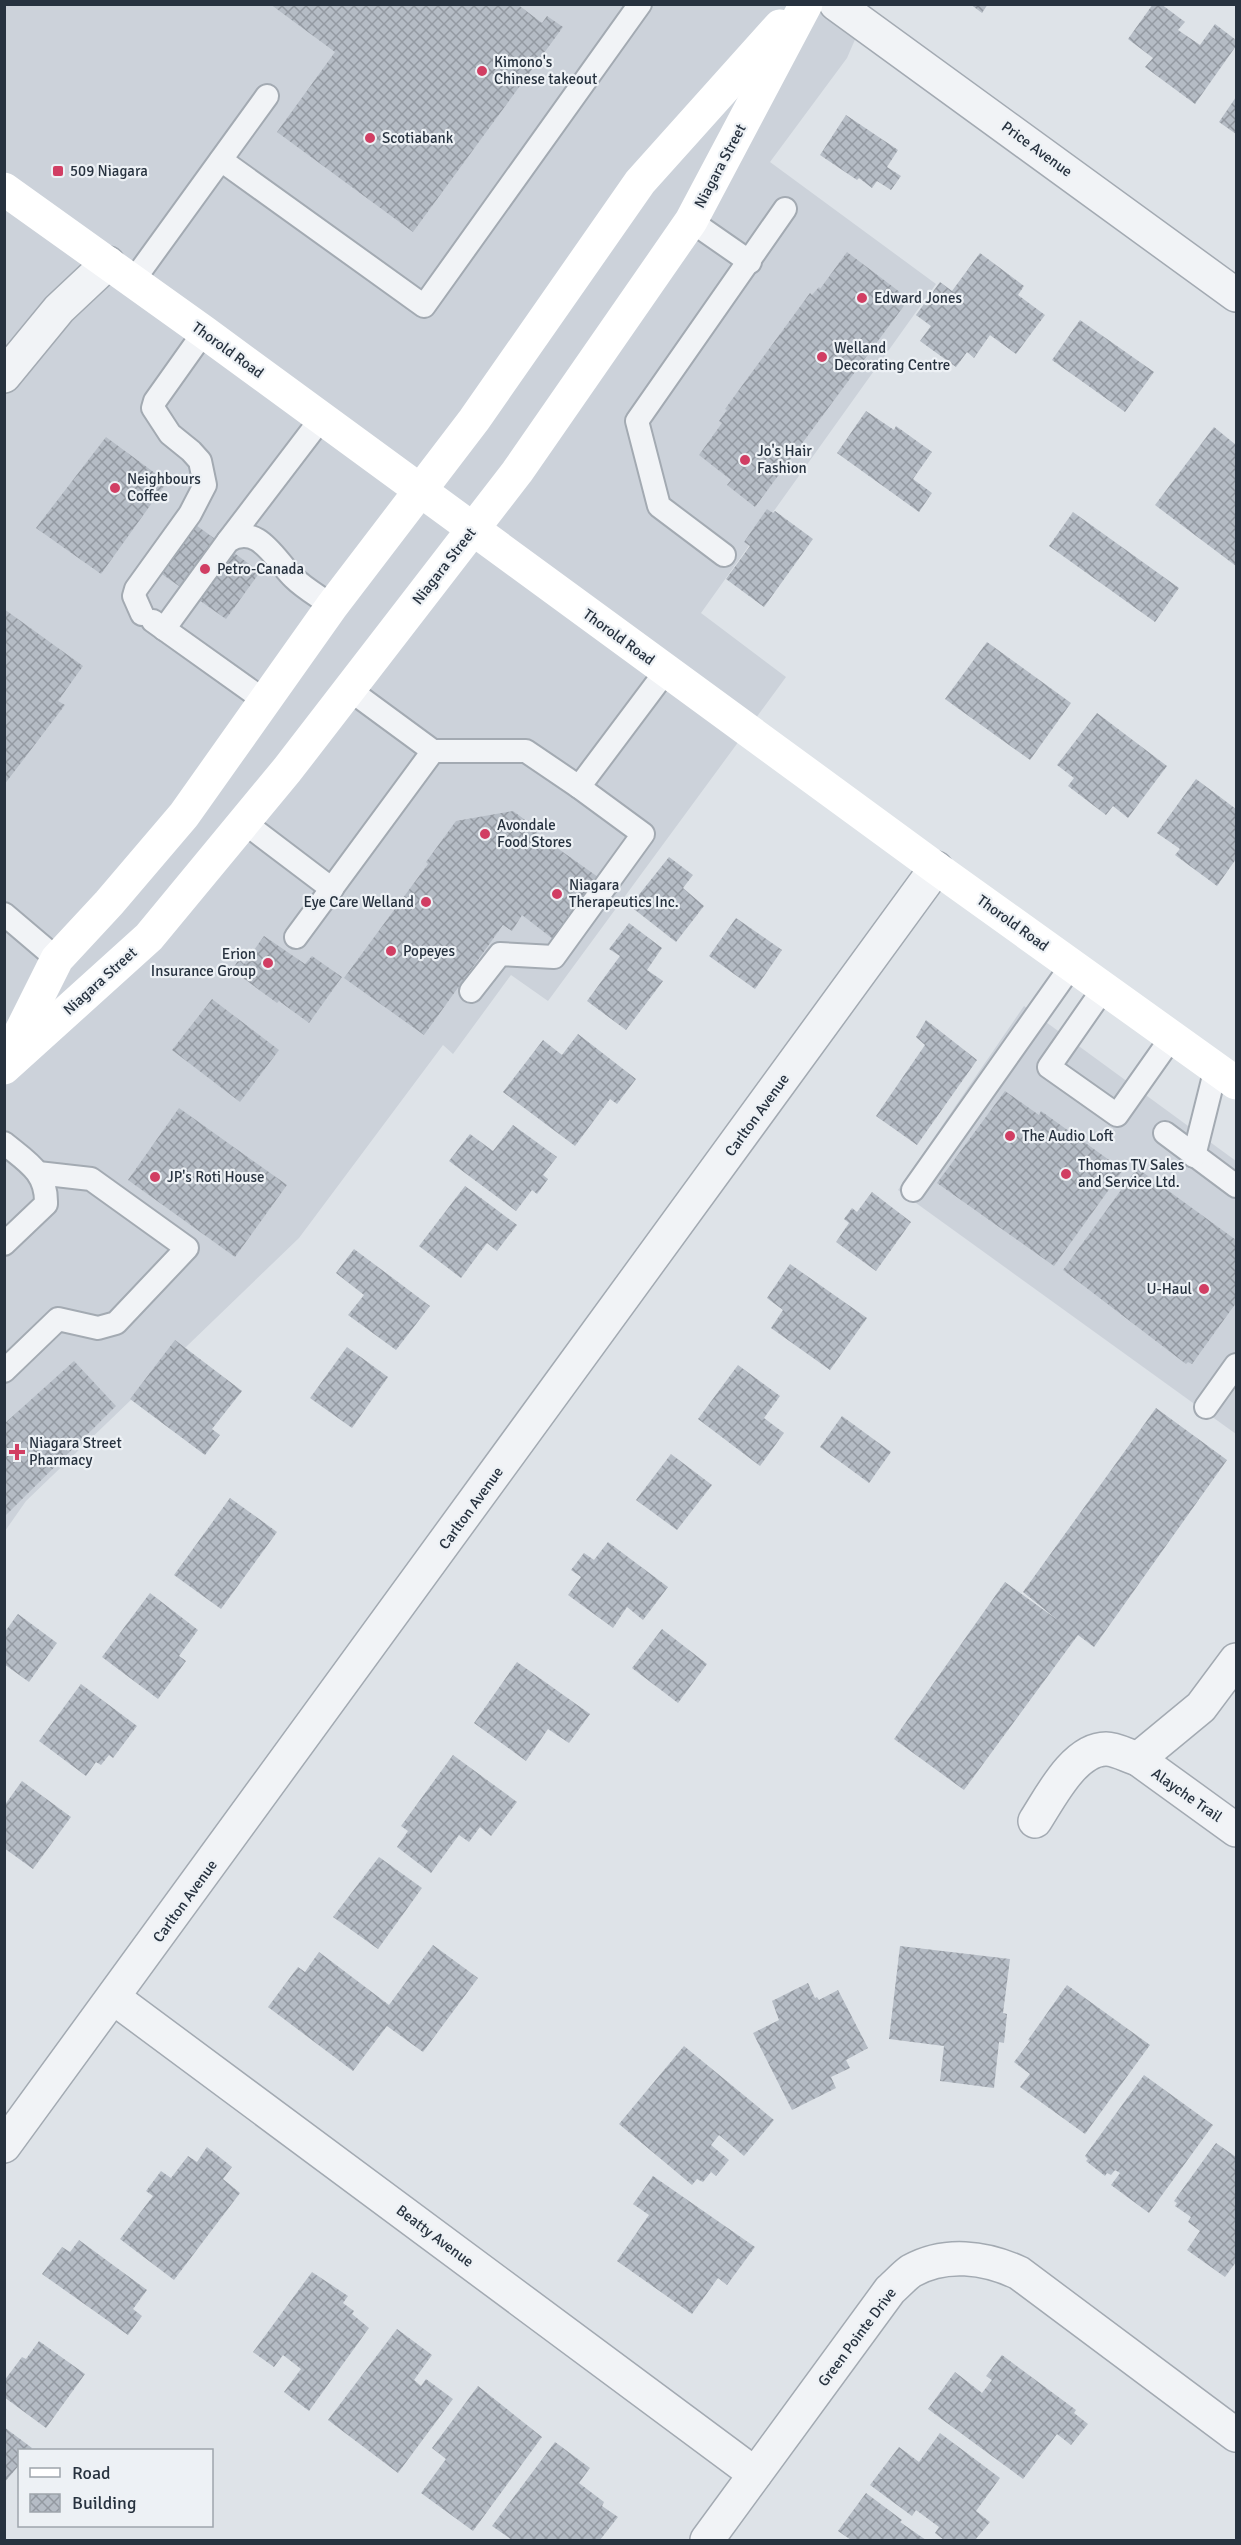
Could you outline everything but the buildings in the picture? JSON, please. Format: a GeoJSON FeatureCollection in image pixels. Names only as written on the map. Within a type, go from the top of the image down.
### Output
{"type":"FeatureCollection","features":[{"type":"Feature","properties":{"kind":"main road"},"geometry":{"type":"LineString","coordinates":[[4,1063],[57,959],[109,903],[184,814],[332,606],[480,410],[639,182],[800,4]]}},
{"type":"Feature","properties":{"kind":"main road","name":"Niagara Street"},"geometry":{"type":"LineString","coordinates":[[4,1068],[148,937],[245,823],[517,472],[691,220],[806,4]]}},
{"type":"Feature","properties":{"kind":"main road","name":"Thorold Road"},"geometry":{"type":"LineString","coordinates":[[4,189],[204,332],[936,868],[1226,1075]]}},
{"type":"Feature","properties":{"kind":"street","name":"Price Avenue"},"geometry":{"type":"LineString","coordinates":[[836,4],[1236,295]]}},
{"type":"Feature","properties":{"kind":"street"},"geometry":{"type":"LineString","coordinates":[[4,376],[59,309],[121,272]]}},
{"type":"Feature","properties":{"kind":"street","name":"Carlton Avenue"},"geometry":{"type":"LineString","coordinates":[[4,2146],[936,868]]}},
{"type":"Feature","properties":{"kind":"street"},"geometry":{"type":"LineString","coordinates":[[1138,1759],[1201,1707],[1236,1660]]}},
{"type":"Feature","properties":{"kind":"street","name":"Alayche Trail"},"geometry":{"type":"LineString","coordinates":[[1035,1821],[1067,1772],[1091,1753],[1107,1749],[1138,1759],[1236,1830]]}},
{"type":"Feature","properties":{"kind":"street","name":"Beatty Avenue"},"geometry":{"type":"LineString","coordinates":[[114,1998],[755,2474]]}},
{"type":"Feature","properties":{"kind":"street","name":"Green Pointe Drive"},"geometry":{"type":"LineString","coordinates":[[707,2541],[890,2290],[910,2272],[945,2259],[983,2260],[1018,2273],[1236,2435]]}},
{"type":"Feature","properties":{"kind":"lane"},"geometry":{"type":"LineString","coordinates":[[221,160],[424,306],[640,4]]}},
{"type":"Feature","properties":{"kind":"lane"},"geometry":{"type":"LineString","coordinates":[[121,272],[221,160],[267,96]]}},
{"type":"Feature","properties":{"kind":"lane"},"geometry":{"type":"LineString","coordinates":[[724,555],[659,506],[637,421],[750,262],[785,208]]}},
{"type":"Feature","properties":{"kind":"lane"},"geometry":{"type":"LineString","coordinates":[[691,220],[750,262]]}},
{"type":"Feature","properties":{"kind":"lane"},"geometry":{"type":"LineString","coordinates":[[142,614],[134,596],[136,589],[189,514],[204,485],[200,461],[170,434],[153,408],[154,401],[204,332]]}},
{"type":"Feature","properties":{"kind":"lane"},"geometry":{"type":"LineString","coordinates":[[164,629],[321,419]]}},
{"type":"Feature","properties":{"kind":"lane"},"geometry":{"type":"LineString","coordinates":[[228,541],[237,535],[248,534],[264,544],[294,578],[332,606]]}},
{"type":"Feature","properties":{"kind":"lane"},"geometry":{"type":"LineString","coordinates":[[120,597],[264,701]]}},
{"type":"Feature","properties":{"kind":"lane"},"geometry":{"type":"LineString","coordinates":[[579,787],[666,671]]}},
{"type":"Feature","properties":{"kind":"lane"},"geometry":{"type":"LineString","coordinates":[[350,690],[434,751],[526,751],[644,834],[554,957],[500,954],[471,991]]}},
{"type":"Feature","properties":{"kind":"lane"},"geometry":{"type":"LineString","coordinates":[[296,937],[434,751]]}},
{"type":"Feature","properties":{"kind":"lane"},"geometry":{"type":"LineString","coordinates":[[245,823],[332,888]]}},
{"type":"Feature","properties":{"kind":"lane"},"geometry":{"type":"LineString","coordinates":[[4,914],[57,959]]}},
{"type":"Feature","properties":{"kind":"lane"},"geometry":{"type":"LineString","coordinates":[[913,1190],[1072,965]]}},
{"type":"Feature","properties":{"kind":"lane"},"geometry":{"type":"LineString","coordinates":[[1104,988],[1049,1067],[1116,1115],[1172,1037]]}},
{"type":"Feature","properties":{"kind":"lane"},"geometry":{"type":"LineString","coordinates":[[1194,1156],[1226,1075]]}},
{"type":"Feature","properties":{"kind":"lane"},"geometry":{"type":"LineString","coordinates":[[1165,1133],[1236,1186]]}},
{"type":"Feature","properties":{"kind":"lane"},"geometry":{"type":"LineString","coordinates":[[4,1143],[38,1173],[47,1189],[46,1204],[4,1244]]}},
{"type":"Feature","properties":{"kind":"lane"},"geometry":{"type":"LineString","coordinates":[[4,1371],[58,1319],[98,1328],[116,1323],[187,1248],[91,1179],[38,1173]]}},
{"type":"Feature","properties":{"kind":"lane"},"geometry":{"type":"LineString","coordinates":[[1206,1407],[1236,1365]]}},
{"type":"Feature","properties":{"kind":"shaded area"},"geometry":{"type":"Polygon","coordinates":[[[5,5],[870,5],[847,58],[770,162],[936,284],[701,613],[786,677],[548,1001],[511,975],[453,1054],[443,1045],[299,1238],[26,1501],[5,1531],[5,5]]]}},
{"type":"Feature","properties":{"kind":"shaded area"},"geometry":{"type":"Polygon","coordinates":[[[1024,1006],[1236,1161],[1236,1434],[898,1190],[1024,1006]]]}},
{"type":"Feature","properties":{"kind":"place","name":"Kimono's Chinese takeout"},"geometry":{"type":"Point","coordinates":[482,71]}},
{"type":"Feature","properties":{"kind":"place","name":"Scotiabank"},"geometry":{"type":"Point","coordinates":[370,138]}},
{"type":"Feature","properties":{"kind":"place","name":"509 Niagara"},"geometry":{"type":"Point","coordinates":[58,171]}},
{"type":"Feature","properties":{"kind":"place","name":"Edward Jones"},"geometry":{"type":"Point","coordinates":[862,298]}},
{"type":"Feature","properties":{"kind":"place","name":"Welland Decorating Centre"},"geometry":{"type":"Point","coordinates":[822,357]}},
{"type":"Feature","properties":{"kind":"place","name":"Jo's Hair Fashion"},"geometry":{"type":"Point","coordinates":[745,460]}},
{"type":"Feature","properties":{"kind":"place","name":"Neighbours Coffee"},"geometry":{"type":"Point","coordinates":[115,488]}},
{"type":"Feature","properties":{"kind":"place","name":"Petro-Canada"},"geometry":{"type":"Point","coordinates":[205,569]}},
{"type":"Feature","properties":{"kind":"place","name":"Avondale Food Stores"},"geometry":{"type":"Point","coordinates":[485,834]}},
{"type":"Feature","properties":{"kind":"place","name":"Niagara Therapeutics Inc."},"geometry":{"type":"Point","coordinates":[557,894]}},
{"type":"Feature","properties":{"kind":"place","name":"Eye Care Welland"},"geometry":{"type":"Point","coordinates":[426,902]}},
{"type":"Feature","properties":{"kind":"place","name":"Popeyes"},"geometry":{"type":"Point","coordinates":[391,951]}},
{"type":"Feature","properties":{"kind":"place","name":"Erion Insurance Group"},"geometry":{"type":"Point","coordinates":[268,963]}},
{"type":"Feature","properties":{"kind":"place","name":"The Audio Loft"},"geometry":{"type":"Point","coordinates":[1010,1136]}},
{"type":"Feature","properties":{"kind":"place","name":"Thomas TV Sales and Service Ltd."},"geometry":{"type":"Point","coordinates":[1066,1174]}},
{"type":"Feature","properties":{"kind":"place","name":"JP's Roti House"},"geometry":{"type":"Point","coordinates":[155,1177]}},
{"type":"Feature","properties":{"kind":"place","name":"U-Haul"},"geometry":{"type":"Point","coordinates":[1204,1289]}},
{"type":"Feature","properties":{"kind":"place","name":"Niagara Street Pharmacy"},"geometry":{"type":"Point","coordinates":[17,1452]}}]}
